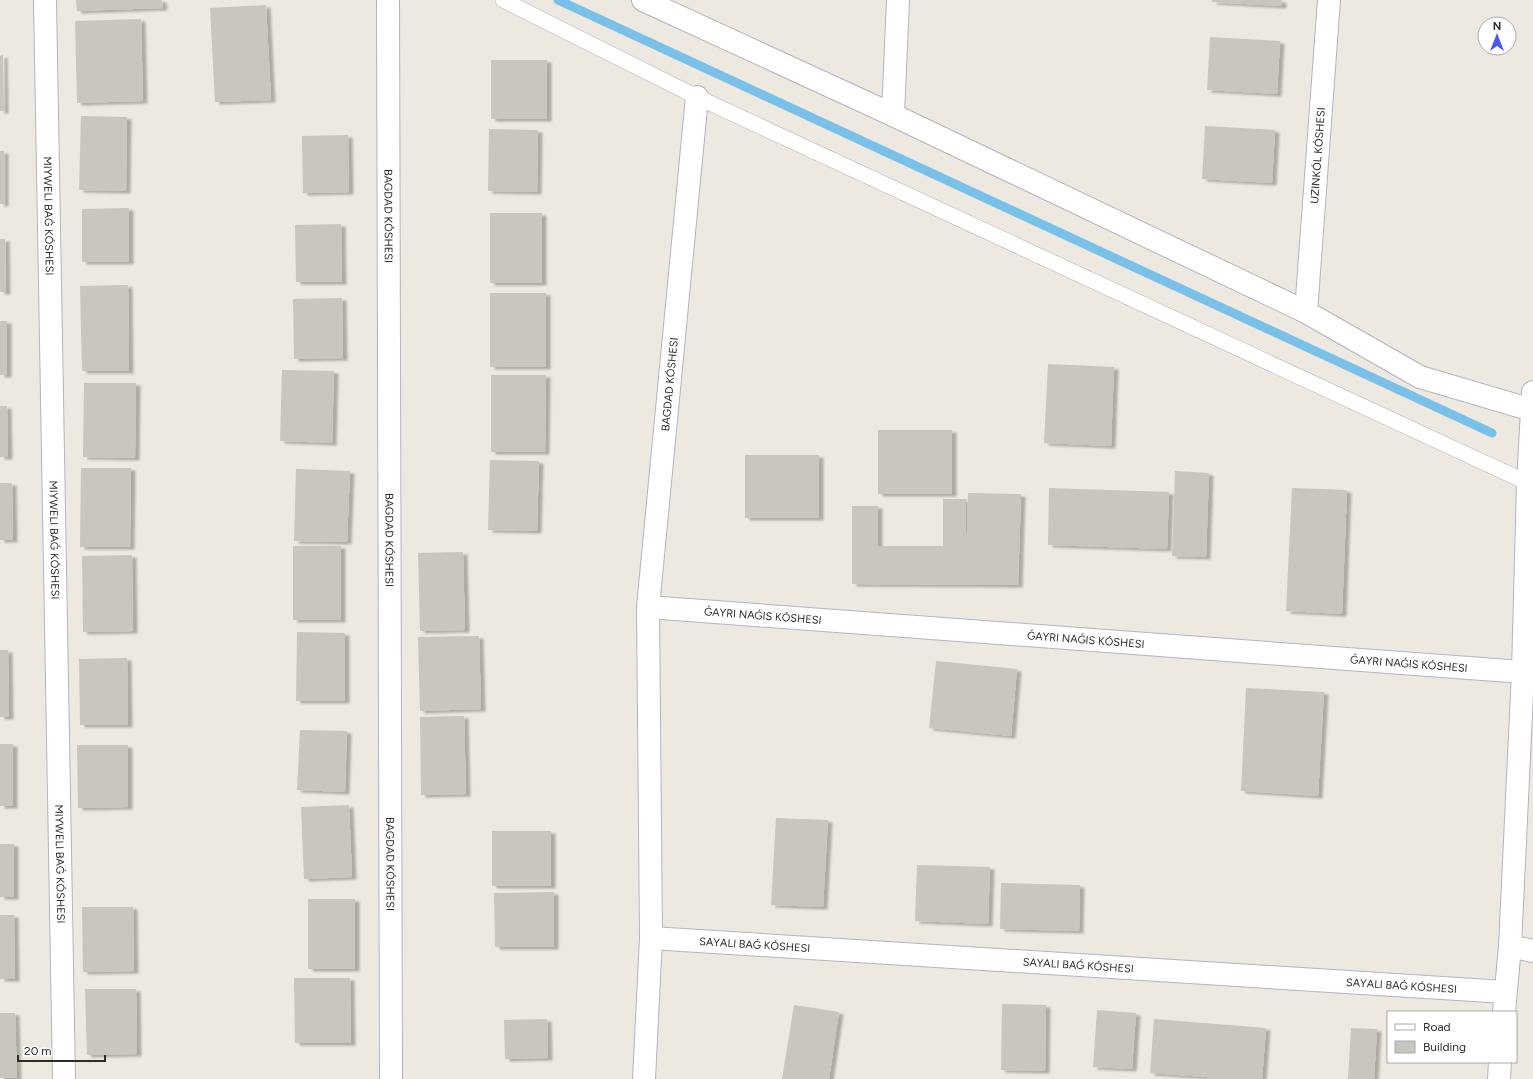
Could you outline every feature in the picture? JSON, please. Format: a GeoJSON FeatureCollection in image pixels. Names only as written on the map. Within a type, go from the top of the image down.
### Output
{"type":"FeatureCollection","features":[{"type":"Feature","properties":{"kind":"street","name":"MIYWELI BAǴ KÓSHESI"},"geometry":{"type":"LineString","coordinates":[[45,0],[64,1079]]}},
{"type":"Feature","properties":{"kind":"street","name":"BAGDAD KÓSHESI"},"geometry":{"type":"LineString","coordinates":[[388,0],[391,1079]]}},
{"type":"Feature","properties":{"kind":"street"},"geometry":{"type":"LineString","coordinates":[[643,0],[894,115],[1306,312],[1420,377],[1532,401],[1528,483],[1529,601],[1523,672],[1510,946],[1504,1002],[651,938]]}},
{"type":"Feature","properties":{"kind":"street"},"geometry":{"type":"LineString","coordinates":[[894,115],[898,0]]}},
{"type":"Feature","properties":{"kind":"street"},"geometry":{"type":"LineString","coordinates":[[1306,312],[1329,0]]}},
{"type":"Feature","properties":{"kind":"street","name":"BAGDAD KÓSHESI"},"geometry":{"type":"LineString","coordinates":[[644,1079],[651,938],[648,607],[697,97]]}},
{"type":"Feature","properties":{"kind":"street"},"geometry":{"type":"LineString","coordinates":[[648,607],[1523,672]]}},
{"type":"Feature","properties":{"kind":"street"},"geometry":{"type":"LineString","coordinates":[[1510,946],[1533,951]]}},
{"type":"Feature","properties":{"kind":"street"},"geometry":{"type":"LineString","coordinates":[[1499,1079],[1500,1063]]}},
{"type":"Feature","properties":{"kind":"lane"},"geometry":{"type":"LineString","coordinates":[[503,0],[697,97],[1528,483]]}},
{"type":"Feature","properties":{"kind":"building"},"geometry":{"type":"Polygon","coordinates":[[[76,0],[162,0],[163,8],[77,11],[76,0]]]}},
{"type":"Feature","properties":{"kind":"building"},"geometry":{"type":"Polygon","coordinates":[[[1212,0],[1282,0],[1282,6],[1212,2],[1212,0]]]}},
{"type":"Feature","properties":{"kind":"building"},"geometry":{"type":"Polygon","coordinates":[[[266,5],[271,100],[215,102],[210,8],[266,5]]]}},
{"type":"Feature","properties":{"kind":"building"},"geometry":{"type":"Polygon","coordinates":[[[141,19],[143,101],[77,103],[75,21],[141,19]]]}},
{"type":"Feature","properties":{"kind":"building"},"geometry":{"type":"Polygon","coordinates":[[[1210,37],[1280,41],[1277,94],[1207,90],[1210,37]]]}},
{"type":"Feature","properties":{"kind":"building"},"geometry":{"type":"Polygon","coordinates":[[[3,55],[4,111],[0,111],[0,56],[3,55]]]}},
{"type":"Feature","properties":{"kind":"building"},"geometry":{"type":"Polygon","coordinates":[[[491,60],[547,60],[547,119],[491,119],[491,60]]]}},
{"type":"Feature","properties":{"kind":"building"},"geometry":{"type":"Polygon","coordinates":[[[81,116],[127,117],[126,191],[79,190],[81,116]]]}},
{"type":"Feature","properties":{"kind":"building"},"geometry":{"type":"Polygon","coordinates":[[[1205,126],[1275,130],[1272,183],[1202,179],[1205,126]]]}},
{"type":"Feature","properties":{"kind":"building"},"geometry":{"type":"Polygon","coordinates":[[[489,129],[538,130],[537,192],[488,191],[489,129]]]}},
{"type":"Feature","properties":{"kind":"building"},"geometry":{"type":"Polygon","coordinates":[[[348,135],[349,192],[303,193],[302,136],[348,135]]]}},
{"type":"Feature","properties":{"kind":"building"},"geometry":{"type":"Polygon","coordinates":[[[0,151],[4,151],[4,204],[0,204],[0,151]]]}},
{"type":"Feature","properties":{"kind":"building"},"geometry":{"type":"Polygon","coordinates":[[[129,208],[129,262],[82,262],[82,209],[129,208]]]}},
{"type":"Feature","properties":{"kind":"building"},"geometry":{"type":"Polygon","coordinates":[[[490,213],[542,213],[542,283],[490,283],[490,213]]]}},
{"type":"Feature","properties":{"kind":"building"},"geometry":{"type":"Polygon","coordinates":[[[341,224],[342,282],[296,282],[295,225],[341,224]]]}},
{"type":"Feature","properties":{"kind":"building"},"geometry":{"type":"Polygon","coordinates":[[[0,239],[5,239],[6,292],[0,292],[0,239]]]}},
{"type":"Feature","properties":{"kind":"building"},"geometry":{"type":"Polygon","coordinates":[[[128,285],[129,371],[82,371],[80,286],[128,285]]]}},
{"type":"Feature","properties":{"kind":"building"},"geometry":{"type":"Polygon","coordinates":[[[490,293],[546,293],[546,367],[490,367],[490,293]]]}},
{"type":"Feature","properties":{"kind":"building"},"geometry":{"type":"Polygon","coordinates":[[[342,298],[343,358],[294,359],[293,299],[342,298]]]}},
{"type":"Feature","properties":{"kind":"building"},"geometry":{"type":"Polygon","coordinates":[[[0,321],[7,321],[7,375],[0,375],[0,321]]]}},
{"type":"Feature","properties":{"kind":"building"},"geometry":{"type":"Polygon","coordinates":[[[1048,364],[1114,367],[1111,446],[1044,443],[1048,364]]]}},
{"type":"Feature","properties":{"kind":"building"},"geometry":{"type":"Polygon","coordinates":[[[282,370],[334,371],[332,443],[280,441],[282,370]]]}},
{"type":"Feature","properties":{"kind":"building"},"geometry":{"type":"Polygon","coordinates":[[[491,375],[546,375],[545,452],[491,452],[491,375]]]}},
{"type":"Feature","properties":{"kind":"building"},"geometry":{"type":"Polygon","coordinates":[[[84,383],[136,383],[135,458],[83,457],[84,383]]]}},
{"type":"Feature","properties":{"kind":"building"},"geometry":{"type":"Polygon","coordinates":[[[0,406],[7,406],[8,457],[0,457],[0,406]]]}},
{"type":"Feature","properties":{"kind":"building"},"geometry":{"type":"Polygon","coordinates":[[[878,430],[952,430],[952,494],[878,494],[878,430]]]}},
{"type":"Feature","properties":{"kind":"building"},"geometry":{"type":"Polygon","coordinates":[[[745,455],[819,455],[819,518],[745,518],[745,455]]]}},
{"type":"Feature","properties":{"kind":"building"},"geometry":{"type":"Polygon","coordinates":[[[490,460],[539,461],[537,531],[488,530],[490,460]]]}},
{"type":"Feature","properties":{"kind":"building"},"geometry":{"type":"Polygon","coordinates":[[[81,468],[131,468],[130,547],[80,547],[81,468]]]}},
{"type":"Feature","properties":{"kind":"building"},"geometry":{"type":"Polygon","coordinates":[[[296,469],[350,471],[347,542],[294,541],[296,469]]]}},
{"type":"Feature","properties":{"kind":"building"},"geometry":{"type":"Polygon","coordinates":[[[1175,471],[1209,473],[1206,557],[1172,556],[1175,471]]]}},
{"type":"Feature","properties":{"kind":"building"},"geometry":{"type":"Polygon","coordinates":[[[0,483],[12,483],[13,540],[0,540],[0,483]]]}},
{"type":"Feature","properties":{"kind":"building"},"geometry":{"type":"Polygon","coordinates":[[[1049,488],[1169,492],[1167,549],[1048,545],[1049,488]]]}},
{"type":"Feature","properties":{"kind":"building"},"geometry":{"type":"Polygon","coordinates":[[[1292,488],[1347,490],[1342,614],[1286,611],[1292,488]]]}},
{"type":"Feature","properties":{"kind":"building"},"geometry":{"type":"Polygon","coordinates":[[[968,493],[1021,494],[1018,585],[852,584],[852,506],[878,506],[878,546],[943,546],[943,499],[966,499],[966,566],[968,493]]]}},
{"type":"Feature","properties":{"kind":"building"},"geometry":{"type":"Polygon","coordinates":[[[293,546],[341,546],[341,620],[293,620],[293,546]]]}},
{"type":"Feature","properties":{"kind":"building"},"geometry":{"type":"Polygon","coordinates":[[[463,552],[465,630],[420,631],[418,553],[463,552]]]}},
{"type":"Feature","properties":{"kind":"building"},"geometry":{"type":"Polygon","coordinates":[[[132,555],[133,631],[83,632],[82,556],[132,555]]]}},
{"type":"Feature","properties":{"kind":"building"},"geometry":{"type":"Polygon","coordinates":[[[297,632],[345,633],[345,701],[296,701],[297,632]]]}},
{"type":"Feature","properties":{"kind":"building"},"geometry":{"type":"Polygon","coordinates":[[[479,636],[481,709],[420,711],[418,637],[479,636]]]}},
{"type":"Feature","properties":{"kind":"building"},"geometry":{"type":"Polygon","coordinates":[[[0,650],[8,650],[9,717],[0,717],[0,650]]]}},
{"type":"Feature","properties":{"kind":"building"},"geometry":{"type":"Polygon","coordinates":[[[127,658],[128,725],[80,725],[79,659],[127,658]]]}},
{"type":"Feature","properties":{"kind":"building"},"geometry":{"type":"Polygon","coordinates":[[[936,661],[1017,669],[1011,736],[929,728],[936,661]]]}},
{"type":"Feature","properties":{"kind":"building"},"geometry":{"type":"Polygon","coordinates":[[[1246,688],[1324,692],[1318,796],[1241,791],[1246,688]]]}},
{"type":"Feature","properties":{"kind":"building"},"geometry":{"type":"Polygon","coordinates":[[[464,716],[466,794],[421,795],[420,717],[464,716]]]}},
{"type":"Feature","properties":{"kind":"building"},"geometry":{"type":"Polygon","coordinates":[[[300,730],[347,731],[345,792],[297,790],[300,730]]]}},
{"type":"Feature","properties":{"kind":"building"},"geometry":{"type":"Polygon","coordinates":[[[0,744],[13,744],[13,806],[0,806],[0,744]]]}},
{"type":"Feature","properties":{"kind":"building"},"geometry":{"type":"Polygon","coordinates":[[[77,745],[128,745],[128,807],[78,808],[77,745]]]}},
{"type":"Feature","properties":{"kind":"building"},"geometry":{"type":"Polygon","coordinates":[[[349,805],[352,877],[304,879],[301,807],[349,805]]]}},
{"type":"Feature","properties":{"kind":"building"},"geometry":{"type":"Polygon","coordinates":[[[776,818],[828,820],[823,907],[771,905],[776,818]]]}},
{"type":"Feature","properties":{"kind":"building"},"geometry":{"type":"Polygon","coordinates":[[[492,831],[551,831],[551,886],[492,886],[492,831]]]}},
{"type":"Feature","properties":{"kind":"building"},"geometry":{"type":"Polygon","coordinates":[[[0,844],[14,844],[14,897],[0,897],[0,844]]]}},
{"type":"Feature","properties":{"kind":"building"},"geometry":{"type":"Polygon","coordinates":[[[917,865],[990,867],[988,924],[915,921],[917,865]]]}},
{"type":"Feature","properties":{"kind":"building"},"geometry":{"type":"Polygon","coordinates":[[[1001,883],[1080,885],[1079,931],[1000,929],[1001,883]]]}},
{"type":"Feature","properties":{"kind":"building"},"geometry":{"type":"Polygon","coordinates":[[[554,892],[554,947],[495,947],[494,893],[554,892]]]}},
{"type":"Feature","properties":{"kind":"building"},"geometry":{"type":"Polygon","coordinates":[[[308,899],[355,899],[355,969],[308,969],[308,899]]]}},
{"type":"Feature","properties":{"kind":"building"},"geometry":{"type":"Polygon","coordinates":[[[82,907],[133,907],[134,971],[83,972],[82,907]]]}},
{"type":"Feature","properties":{"kind":"building"},"geometry":{"type":"Polygon","coordinates":[[[0,915],[14,915],[15,979],[0,979],[0,915]]]}},
{"type":"Feature","properties":{"kind":"building"},"geometry":{"type":"Polygon","coordinates":[[[294,978],[350,978],[351,1043],[295,1043],[294,978]]]}},
{"type":"Feature","properties":{"kind":"building"},"geometry":{"type":"Polygon","coordinates":[[[85,989],[136,989],[137,1054],[87,1055],[85,989]]]}},
{"type":"Feature","properties":{"kind":"building"},"geometry":{"type":"Polygon","coordinates":[[[1002,1004],[1046,1005],[1045,1071],[1001,1070],[1002,1004]]]}},
{"type":"Feature","properties":{"kind":"building"},"geometry":{"type":"Polygon","coordinates":[[[794,1005],[839,1012],[829,1079],[782,1079],[794,1005]]]}},
{"type":"Feature","properties":{"kind":"building"},"geometry":{"type":"Polygon","coordinates":[[[1097,1010],[1136,1013],[1132,1069],[1093,1067],[1097,1010]]]}},
{"type":"Feature","properties":{"kind":"building"},"geometry":{"type":"Polygon","coordinates":[[[0,1013],[15,1013],[17,1078],[0,1078],[0,1013]]]}},
{"type":"Feature","properties":{"kind":"building"},"geometry":{"type":"Polygon","coordinates":[[[547,1019],[548,1058],[505,1059],[504,1020],[547,1019]]]}},
{"type":"Feature","properties":{"kind":"building"},"geometry":{"type":"Polygon","coordinates":[[[1154,1019],[1266,1028],[1262,1079],[1207,1079],[1207,1077],[1150,1073],[1154,1019]]]}},
{"type":"Feature","properties":{"kind":"building"},"geometry":{"type":"Polygon","coordinates":[[[1351,1028],[1377,1029],[1374,1079],[1348,1079],[1351,1028]]]}},
{"type":"Feature","properties":{"kind":"waterway"},"geometry":{"type":"LineString","coordinates":[[558,0],[1492,433]]}}]}
